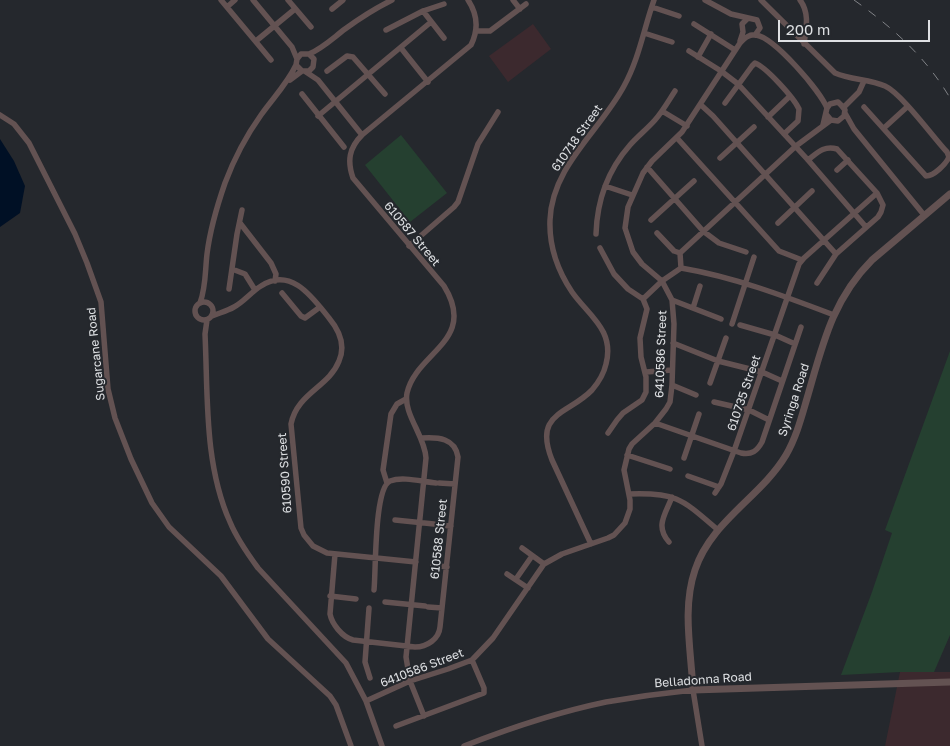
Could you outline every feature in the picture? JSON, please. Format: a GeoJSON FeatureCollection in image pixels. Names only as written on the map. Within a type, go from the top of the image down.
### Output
{"type":"FeatureCollection","features":[{"type":"Feature","properties":{"kind":"street"},"geometry":{"type":"LineString","coordinates":[[221,0],[271,60]]}},
{"type":"Feature","properties":{"kind":"street"},"geometry":{"type":"LineString","coordinates":[[227,7],[236,0]]}},
{"type":"Feature","properties":{"kind":"street"},"geometry":{"type":"LineString","coordinates":[[252,0],[292,48],[297,62],[304,72],[318,80],[362,135]]}},
{"type":"Feature","properties":{"kind":"street"},"geometry":{"type":"LineString","coordinates":[[288,0],[311,27]]}},
{"type":"Feature","properties":{"kind":"street"},"geometry":{"type":"LineString","coordinates":[[205,334],[195,311],[204,290],[211,232],[225,184],[251,129],[288,80],[297,62],[307,54],[321,49],[345,28],[392,0]]}},
{"type":"Feature","properties":{"kind":"street"},"geometry":{"type":"LineString","coordinates":[[468,0],[475,13],[477,32],[490,31],[526,4]]}},
{"type":"Feature","properties":{"kind":"street"},"geometry":{"type":"LineString","coordinates":[[513,0],[520,9]]}},
{"type":"Feature","properties":{"kind":"street","name":"610718 Street"},"geometry":{"type":"LineString","coordinates":[[591,544],[552,460],[548,450],[547,437],[550,424],[558,414],[591,391],[597,384],[606,364],[607,346],[602,327],[572,292],[558,264],[550,229],[551,208],[554,194],[566,169],[624,87],[636,58],[654,0]]}},
{"type":"Feature","properties":{"kind":"street"},"geometry":{"type":"LineString","coordinates":[[704,0],[731,14],[757,20],[768,42]]}},
{"type":"Feature","properties":{"kind":"street"},"geometry":{"type":"LineString","coordinates":[[761,0],[835,73],[885,86],[892,91],[947,152],[949,156],[947,161],[932,175],[926,176],[864,107]]}},
{"type":"Feature","properties":{"kind":"street"},"geometry":{"type":"LineString","coordinates":[[800,0],[807,16],[804,44]]}},
{"type":"Feature","properties":{"kind":"street"},"geometry":{"type":"LineString","coordinates":[[332,9],[341,1]]}},
{"type":"Feature","properties":{"kind":"street"},"geometry":{"type":"LineString","coordinates":[[386,30],[423,11],[444,4]]}},
{"type":"Feature","properties":{"kind":"street"},"geometry":{"type":"LineString","coordinates":[[652,7],[679,16]]}},
{"type":"Feature","properties":{"kind":"street"},"geometry":{"type":"LineString","coordinates":[[256,41],[295,9]]}},
{"type":"Feature","properties":{"kind":"street"},"geometry":{"type":"LineString","coordinates":[[423,11],[444,38]]}},
{"type":"Feature","properties":{"kind":"street"},"geometry":{"type":"LineString","coordinates":[[731,14],[744,31],[768,42],[790,61],[821,95],[835,102],[844,110],[854,129],[924,215]]}},
{"type":"Feature","properties":{"kind":"street"},"geometry":{"type":"LineString","coordinates":[[744,31],[747,19]]}},
{"type":"Feature","properties":{"kind":"street"},"geometry":{"type":"LineString","coordinates":[[318,116],[432,22]]}},
{"type":"Feature","properties":{"kind":"street"},"geometry":{"type":"LineString","coordinates":[[694,24],[735,50]]}},
{"type":"Feature","properties":{"kind":"street"},"geometry":{"type":"LineString","coordinates":[[755,35],[760,28]]}},
{"type":"Feature","properties":{"kind":"street","name":"6410586 Street"},"geometry":{"type":"LineString","coordinates":[[366,701],[410,681],[472,660],[493,638],[544,564],[562,554],[614,534],[625,523],[630,509],[624,470],[627,455],[632,444],[655,423],[670,402],[674,310],[672,300],[662,281],[642,264],[636,256],[625,228],[625,220],[632,195],[647,167],[687,126],[740,43],[744,31]]}},
{"type":"Feature","properties":{"kind":"street","name":"610587 Street"},"geometry":{"type":"LineString","coordinates":[[406,399],[410,382],[415,374],[442,346],[449,335],[453,322],[453,309],[450,296],[444,286],[353,178],[350,170],[350,153],[356,141],[362,135],[466,51],[477,32]]}},
{"type":"Feature","properties":{"kind":"street"},"geometry":{"type":"LineString","coordinates":[[644,33],[672,42]]}},
{"type":"Feature","properties":{"kind":"street"},"geometry":{"type":"LineString","coordinates":[[698,56],[711,34]]}},
{"type":"Feature","properties":{"kind":"street"},"geometry":{"type":"LineString","coordinates":[[292,48],[307,54],[314,64],[318,80]]}},
{"type":"Feature","properties":{"kind":"street"},"geometry":{"type":"LineString","coordinates":[[401,48],[428,82]]}},
{"type":"Feature","properties":{"kind":"street"},"geometry":{"type":"LineString","coordinates":[[288,80],[304,72],[314,64],[321,49]]}},
{"type":"Feature","properties":{"kind":"street"},"geometry":{"type":"LineString","coordinates":[[689,51],[738,84],[796,146],[866,227]]}},
{"type":"Feature","properties":{"kind":"street"},"geometry":{"type":"LineString","coordinates":[[327,71],[347,56],[350,56],[356,59],[385,94]]}},
{"type":"Feature","properties":{"kind":"street"},"geometry":{"type":"LineString","coordinates":[[725,103],[756,63],[768,72],[798,106],[800,113],[795,124],[784,134]]}},
{"type":"Feature","properties":{"kind":"street"},"geometry":{"type":"LineString","coordinates":[[680,253],[796,146],[823,125],[835,120],[858,92],[864,81]]}},
{"type":"Feature","properties":{"kind":"street"},"geometry":{"type":"LineString","coordinates":[[596,234],[598,210],[605,186],[614,167],[631,143],[657,118],[675,91]]}},
{"type":"Feature","properties":{"kind":"street"},"geometry":{"type":"LineString","coordinates":[[302,94],[344,147]]}},
{"type":"Feature","properties":{"kind":"street"},"geometry":{"type":"LineString","coordinates":[[821,95],[827,111],[835,120],[854,129]]}},
{"type":"Feature","properties":{"kind":"street"},"geometry":{"type":"LineString","coordinates":[[768,117],[790,96]]}},
{"type":"Feature","properties":{"kind":"street"},"geometry":{"type":"LineString","coordinates":[[823,125],[827,111],[835,102],[850,100]]}},
{"type":"Feature","properties":{"kind":"street"},"geometry":{"type":"LineString","coordinates":[[701,105],[836,254]]}},
{"type":"Feature","properties":{"kind":"street"},"geometry":{"type":"LineString","coordinates":[[884,128],[907,107]]}},
{"type":"Feature","properties":{"kind":"street"},"geometry":{"type":"LineString","coordinates":[[662,111],[687,126]]}},
{"type":"Feature","properties":{"kind":"street"},"geometry":{"type":"LineString","coordinates":[[410,246],[458,202],[478,144],[498,112]]}},
{"type":"Feature","properties":{"kind":"street","name":"Sugarcane Road"},"geometry":{"type":"LineString","coordinates":[[0,115],[14,124],[29,143],[75,234],[90,270],[102,302],[108,389],[115,418],[131,459],[152,503],[169,527],[221,576],[264,634],[330,696],[336,705],[351,746]]}},
{"type":"Feature","properties":{"kind":"street"},"geometry":{"type":"LineString","coordinates":[[720,158],[754,127]]}},
{"type":"Feature","properties":{"kind":"street"},"geometry":{"type":"LineString","coordinates":[[677,138],[734,203],[779,250],[802,260],[877,193]]}},
{"type":"Feature","properties":{"kind":"street"},"geometry":{"type":"LineString","coordinates":[[808,160],[828,147],[837,149],[877,193],[883,208],[878,217],[836,254],[817,283]]}},
{"type":"Feature","properties":{"kind":"street"},"geometry":{"type":"LineString","coordinates":[[837,170],[848,160]]}},
{"type":"Feature","properties":{"kind":"street"},"geometry":{"type":"LineString","coordinates":[[647,167],[703,231],[719,243],[746,252]]}},
{"type":"Feature","properties":{"kind":"street"},"geometry":{"type":"LineString","coordinates":[[651,220],[694,181]]}},
{"type":"Feature","properties":{"kind":"street"},"geometry":{"type":"LineString","coordinates":[[605,186],[632,195]]}},
{"type":"Feature","properties":{"kind":"street"},"geometry":{"type":"LineString","coordinates":[[778,223],[812,191]]}},
{"type":"Feature","properties":{"kind":"street","name":"Syringa Road"},"geometry":{"type":"LineString","coordinates":[[693,690],[688,609],[689,594],[696,566],[708,543],[718,530],[768,479],[787,453],[799,425],[834,315],[844,294],[860,272],[950,194]]}},
{"type":"Feature","properties":{"kind":"street"},"geometry":{"type":"LineString","coordinates":[[229,289],[242,210]]}},
{"type":"Feature","properties":{"kind":"street"},"geometry":{"type":"LineString","coordinates":[[198,319],[210,318],[234,307],[262,285],[275,281],[276,274],[271,263],[240,223]]}},
{"type":"Feature","properties":{"kind":"street"},"geometry":{"type":"LineString","coordinates":[[657,233],[674,251],[680,253]]}},
{"type":"Feature","properties":{"kind":"street"},"geometry":{"type":"LineString","coordinates":[[600,248],[614,274],[628,289],[643,299],[647,308],[641,328],[640,349],[646,372],[644,396],[637,404],[623,413],[608,433]]}},
{"type":"Feature","properties":{"kind":"street"},"geometry":{"type":"LineString","coordinates":[[680,253],[681,268]]}},
{"type":"Feature","properties":{"kind":"street"},"geometry":{"type":"LineString","coordinates":[[732,324],[754,257]]}},
{"type":"Feature","properties":{"kind":"street","name":"610735 Street"},"geometry":{"type":"LineString","coordinates":[[715,493],[720,487],[734,451],[796,270],[802,260]]}},
{"type":"Feature","properties":{"kind":"street"},"geometry":{"type":"LineString","coordinates":[[643,299],[662,281],[681,268],[708,272],[787,297],[834,315]]}},
{"type":"Feature","properties":{"kind":"street"},"geometry":{"type":"LineString","coordinates":[[232,269],[245,274],[255,290]]}},
{"type":"Feature","properties":{"kind":"street","name":"610590 Street"},"geometry":{"type":"LineString","coordinates":[[275,281],[287,281],[300,286],[337,329],[341,340],[339,361],[331,373],[296,408],[291,424],[301,528],[304,535],[313,546],[322,551],[416,562]]}},
{"type":"Feature","properties":{"kind":"street"},"geometry":{"type":"LineString","coordinates":[[693,308],[700,286]]}},
{"type":"Feature","properties":{"kind":"street"},"geometry":{"type":"LineString","coordinates":[[204,290],[210,305],[210,318],[205,334],[208,421],[218,485],[230,523],[246,552],[258,568],[346,663],[366,701],[382,746]]}},
{"type":"Feature","properties":{"kind":"street"},"geometry":{"type":"LineString","coordinates":[[282,293],[301,316],[305,318],[320,307]]}},
{"type":"Feature","properties":{"kind":"street"},"geometry":{"type":"LineString","coordinates":[[672,300],[721,319]]}},
{"type":"Feature","properties":{"kind":"street"},"geometry":{"type":"LineString","coordinates":[[200,303],[226,310]]}},
{"type":"Feature","properties":{"kind":"street"},"geometry":{"type":"LineString","coordinates":[[740,325],[775,335],[795,344]]}},
{"type":"Feature","properties":{"kind":"street"},"geometry":{"type":"LineString","coordinates":[[655,423],[734,451],[748,454],[755,452],[762,442],[801,327]]}},
{"type":"Feature","properties":{"kind":"street"},"geometry":{"type":"LineString","coordinates":[[710,383],[726,338]]}},
{"type":"Feature","properties":{"kind":"street"},"geometry":{"type":"LineString","coordinates":[[673,343],[718,361],[762,372],[782,381]]}},
{"type":"Feature","properties":{"kind":"street"},"geometry":{"type":"LineString","coordinates":[[646,372],[672,370]]}},
{"type":"Feature","properties":{"kind":"street"},"geometry":{"type":"LineString","coordinates":[[672,385],[696,395]]}},
{"type":"Feature","properties":{"kind":"street"},"geometry":{"type":"LineString","coordinates":[[374,590],[375,550],[381,495],[387,483],[384,470],[391,414],[397,404],[406,399],[410,414],[426,449],[406,668],[424,716]]}},
{"type":"Feature","properties":{"kind":"street"},"geometry":{"type":"LineString","coordinates":[[714,402],[749,410],[769,420]]}},
{"type":"Feature","properties":{"kind":"street"},"geometry":{"type":"LineString","coordinates":[[684,458],[700,414]]}},
{"type":"Feature","properties":{"kind":"street","name":"610588 Street"},"geometry":{"type":"LineString","coordinates":[[335,554],[330,596],[330,617],[349,639],[408,646],[426,646],[440,632],[458,457],[452,444],[442,438],[422,438]]}},
{"type":"Feature","properties":{"kind":"street"},"geometry":{"type":"LineString","coordinates":[[627,455],[670,469]]}},
{"type":"Feature","properties":{"kind":"street"},"geometry":{"type":"LineString","coordinates":[[688,476],[720,487]]}},
{"type":"Feature","properties":{"kind":"street"},"geometry":{"type":"LineString","coordinates":[[387,483],[400,480],[456,484]]}},
{"type":"Feature","properties":{"kind":"street"},"geometry":{"type":"LineString","coordinates":[[629,494],[652,493],[672,497],[690,506],[718,530]]}},
{"type":"Feature","properties":{"kind":"street"},"geometry":{"type":"LineString","coordinates":[[669,542],[663,535],[662,526],[672,497]]}},
{"type":"Feature","properties":{"kind":"street"},"geometry":{"type":"LineString","coordinates":[[395,520],[451,526]]}},
{"type":"Feature","properties":{"kind":"street"},"geometry":{"type":"LineString","coordinates":[[522,548],[544,564]]}},
{"type":"Feature","properties":{"kind":"street"},"geometry":{"type":"LineString","coordinates":[[516,579],[532,556]]}},
{"type":"Feature","properties":{"kind":"street"},"geometry":{"type":"LineString","coordinates":[[433,565],[446,567]]}},
{"type":"Feature","properties":{"kind":"street"},"geometry":{"type":"LineString","coordinates":[[507,574],[528,588]]}},
{"type":"Feature","properties":{"kind":"street"},"geometry":{"type":"LineString","coordinates":[[330,596],[356,599]]}},
{"type":"Feature","properties":{"kind":"street"},"geometry":{"type":"LineString","coordinates":[[385,602],[442,608]]}},
{"type":"Feature","properties":{"kind":"street"},"geometry":{"type":"LineString","coordinates":[[370,608],[365,662],[370,678]]}},
{"type":"Feature","properties":{"kind":"street"},"geometry":{"type":"LineString","coordinates":[[396,726],[484,693],[484,688],[472,660]]}},
{"type":"Feature","properties":{"kind":"street","name":"Belladonna Road"},"geometry":{"type":"LineString","coordinates":[[464,746],[516,726],[605,702],[693,690],[948,683]]}},
{"type":"Feature","properties":{"kind":"street"},"geometry":{"type":"LineString","coordinates":[[693,690],[702,746]]}},
{"type":"Feature","properties":{"kind":"shaded area"},"geometry":{"type":"Polygon","coordinates":[[[533,24],[551,49],[508,82],[489,56],[533,24]]]}},
{"type":"Feature","properties":{"kind":"shaded area"},"geometry":{"type":"Polygon","coordinates":[[[900,672],[950,672],[950,746],[885,746],[900,672]]]}},
{"type":"Feature","properties":{"kind":"green space"},"geometry":{"type":"Polygon","coordinates":[[[401,135],[447,193],[410,222],[365,165],[401,135]]]}},
{"type":"Feature","properties":{"kind":"green space"},"geometry":{"type":"Polygon","coordinates":[[[950,351],[950,635],[934,672],[841,675],[892,533],[885,530],[950,351]]]}},
{"type":"Feature","properties":{"kind":"water"},"geometry":{"type":"Polygon","coordinates":[[[0,139],[14,161],[25,186],[20,213],[0,227],[0,139]]]}},
{"type":"Feature","properties":{"kind":"railway"},"geometry":{"type":"LineString","coordinates":[[854,0],[895,32],[919,56],[941,83],[950,98]]}}]}
